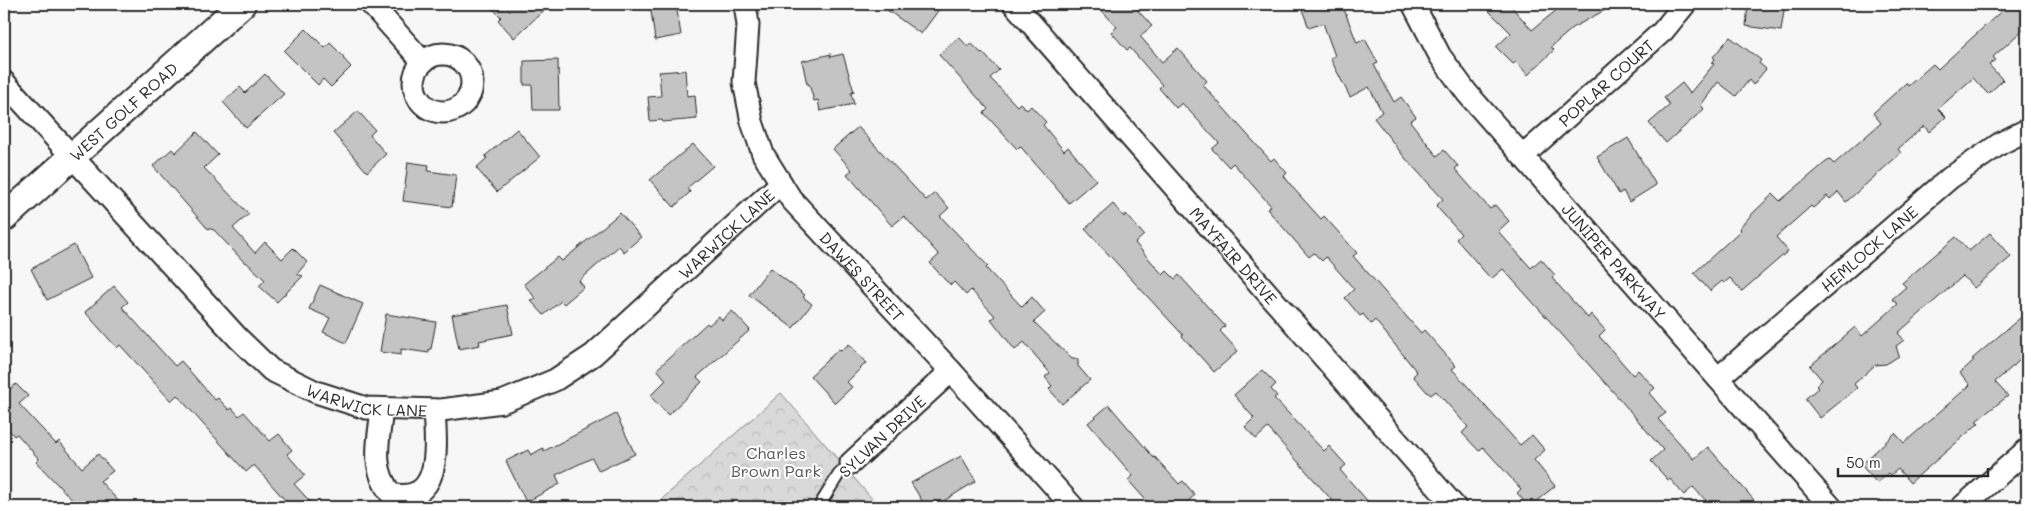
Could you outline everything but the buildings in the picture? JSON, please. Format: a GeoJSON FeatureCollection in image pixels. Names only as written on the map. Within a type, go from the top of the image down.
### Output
{"type":"FeatureCollection","features":[{"type":"Feature","properties":{"kind":"street","name":"WEST GOLF ROAD"},"geometry":{"type":"LineString","coordinates":[[4,218],[242,4]]}},
{"type":"Feature","properties":{"kind":"street"},"geometry":{"type":"LineString","coordinates":[[371,4],[422,62]]}},
{"type":"Feature","properties":{"kind":"street","name":"DAWES STREET"},"geometry":{"type":"LineString","coordinates":[[745,4],[748,25],[744,82],[752,122],[763,154],[791,200],[951,371],[1073,507]]}},
{"type":"Feature","properties":{"kind":"street","name":"MAYFAIR DRIVE"},"geometry":{"type":"LineString","coordinates":[[1014,4],[1455,507]]}},
{"type":"Feature","properties":{"kind":"street","name":"JUNIPER PARKWAY"},"geometry":{"type":"LineString","coordinates":[[1413,4],[1440,56],[1467,93],[1831,507]]}},
{"type":"Feature","properties":{"kind":"street","name":"POPLAR COURT"},"geometry":{"type":"LineString","coordinates":[[1523,156],[1664,31],[1685,4]]}},
{"type":"Feature","properties":{"kind":"street","name":"WARWICK LANE"},"geometry":{"type":"LineString","coordinates":[[4,82],[238,338],[271,370],[316,392],[366,408],[434,410],[502,402],[555,380],[586,360],[781,183]]}},
{"type":"Feature","properties":{"kind":"street","name":"HEMLOCK LANE"},"geometry":{"type":"LineString","coordinates":[[1718,378],[1950,178],[2001,143],[2027,130]]}},
{"type":"Feature","properties":{"kind":"street","name":"SYLVAN DRIVE"},"geometry":{"type":"LineString","coordinates":[[851,463],[951,371]]}},
{"type":"Feature","properties":{"kind":"street"},"geometry":{"type":"LineString","coordinates":[[382,409],[377,465],[381,482],[390,494],[402,497],[419,493],[428,485],[432,473],[435,435],[434,410]]}},
{"type":"Feature","properties":{"kind":"street"},"geometry":{"type":"LineString","coordinates":[[1962,507],[2027,450]]}},
{"type":"Feature","properties":{"kind":"lane","name":"SYLVAN DRIVE"},"geometry":{"type":"LineString","coordinates":[[822,507],[821,503],[839,474],[851,463]]}},
{"type":"Feature","properties":{"kind":"green space","name":"Charles Brown Park"},"geometry":{"type":"Polygon","coordinates":[[[781,393],[879,507],[653,507],[781,393]]]}}]}
